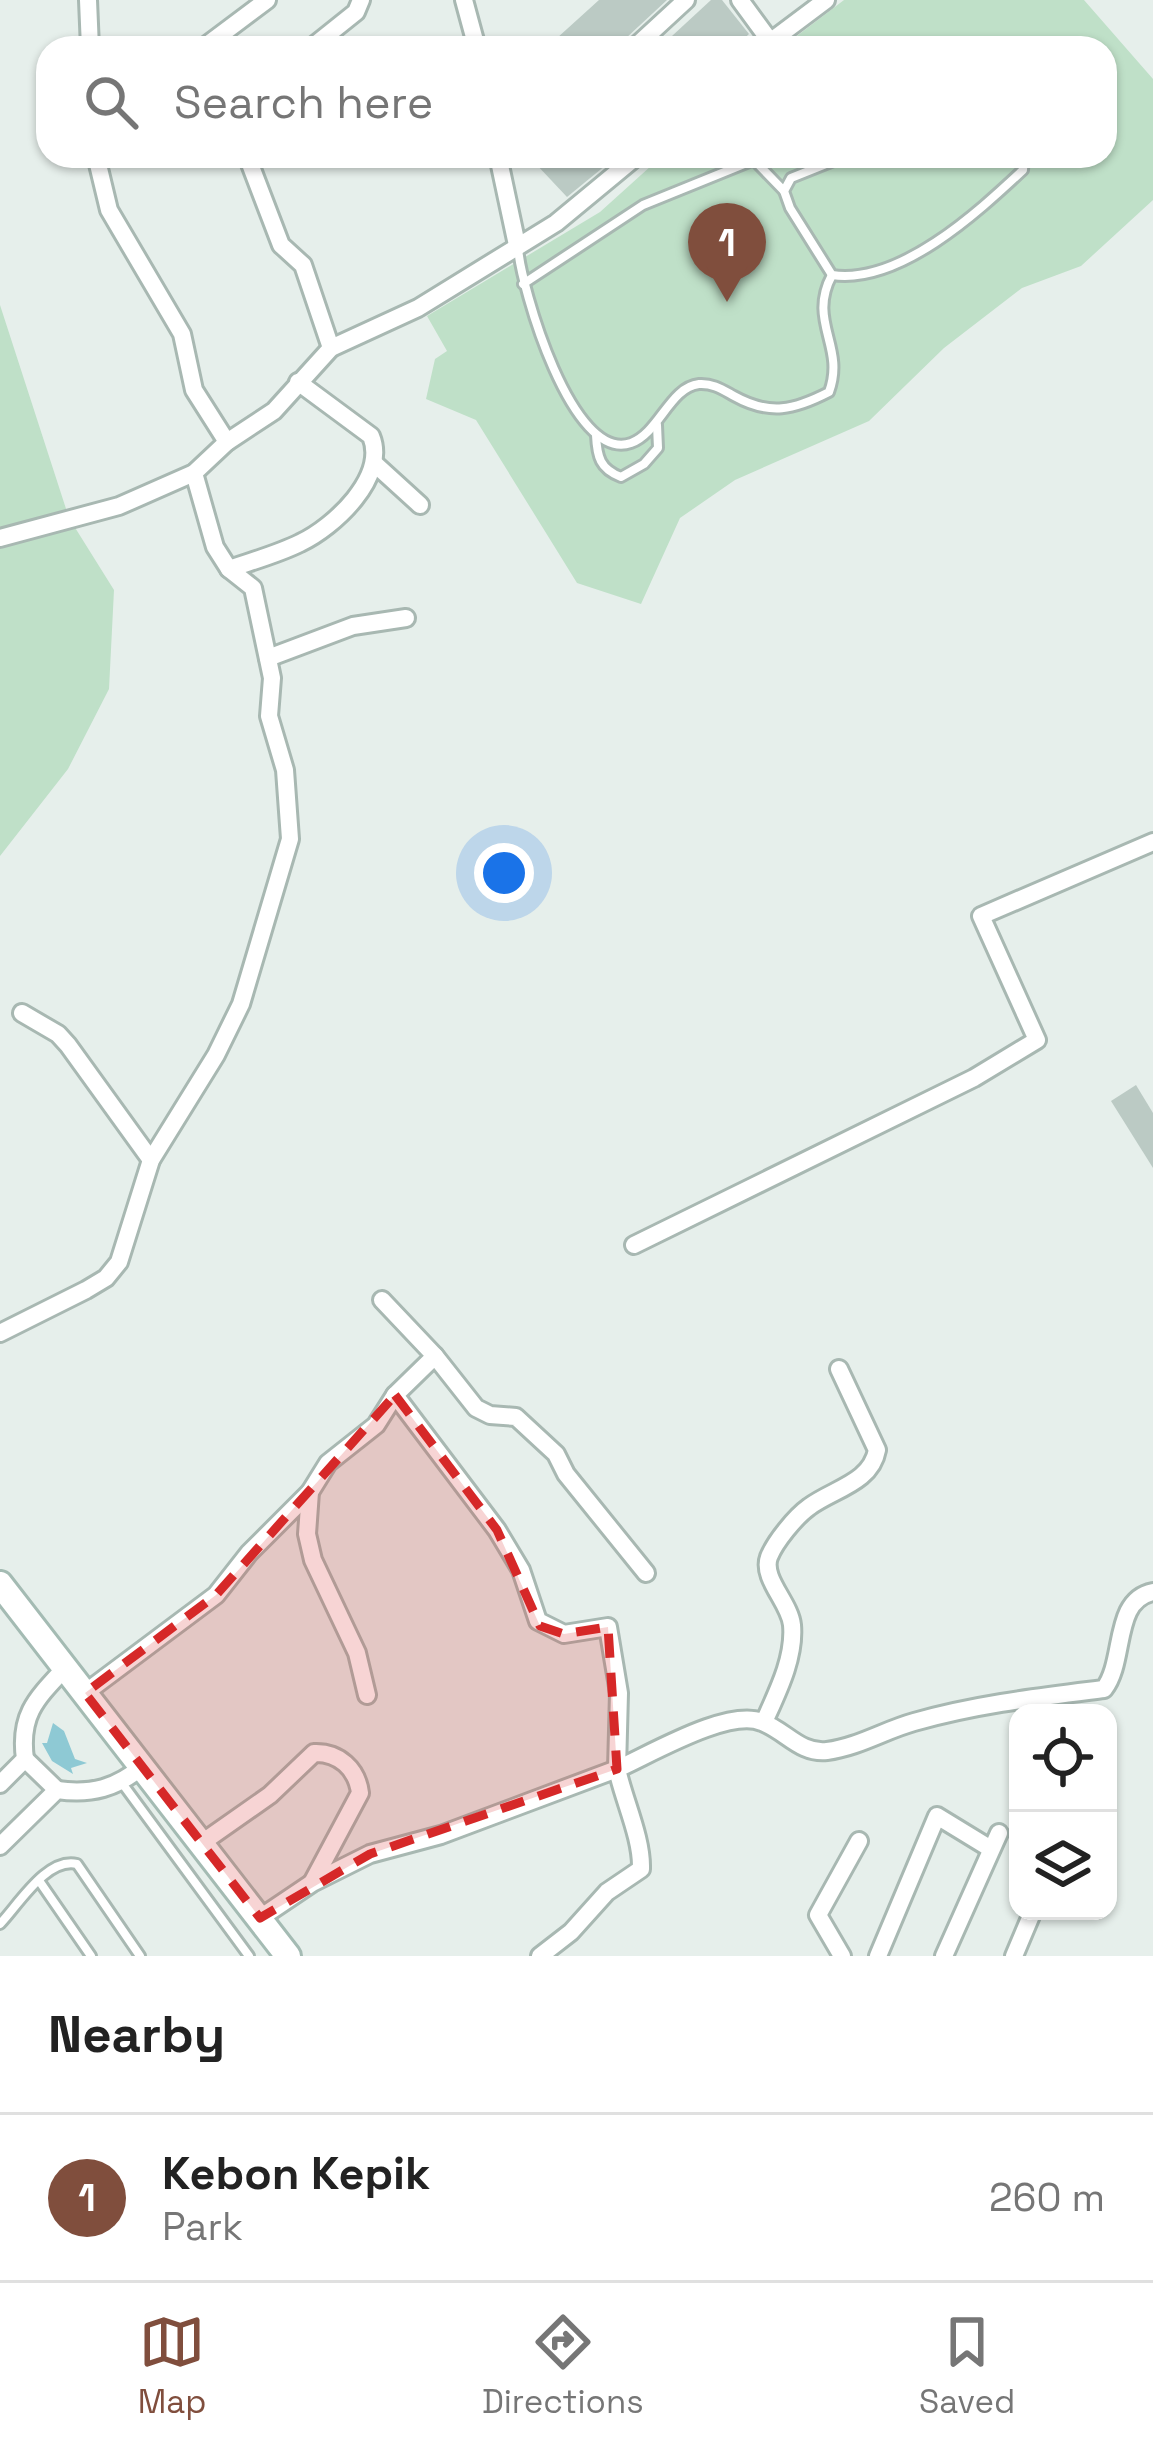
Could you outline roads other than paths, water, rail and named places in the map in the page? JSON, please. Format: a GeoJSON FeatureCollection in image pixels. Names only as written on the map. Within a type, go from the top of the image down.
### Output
{"type":"FeatureCollection","features":[{"type":"Feature","properties":{"kind":"main road"},"geometry":{"type":"LineString","coordinates":[[0,1584],[288,1956]]}},
{"type":"Feature","properties":{"kind":"street"},"geometry":{"type":"LineString","coordinates":[[88,0],[90,36]]}},
{"type":"Feature","properties":{"kind":"street"},"geometry":{"type":"LineString","coordinates":[[219,36],[267,0]]}},
{"type":"Feature","properties":{"kind":"street"},"geometry":{"type":"LineString","coordinates":[[326,36],[356,12],[361,0]]}},
{"type":"Feature","properties":{"kind":"street"},"geometry":{"type":"LineString","coordinates":[[464,0],[474,36]]}},
{"type":"Feature","properties":{"kind":"street"},"geometry":{"type":"LineString","coordinates":[[647,36],[686,0]]}},
{"type":"Feature","properties":{"kind":"street"},"geometry":{"type":"LineString","coordinates":[[740,0],[761,36]]}},
{"type":"Feature","properties":{"kind":"street"},"geometry":{"type":"LineString","coordinates":[[778,36],[826,0]]}},
{"type":"Feature","properties":{"kind":"street"},"geometry":{"type":"LineString","coordinates":[[99,168],[110,210],[182,334],[194,390],[227,442]]}},
{"type":"Feature","properties":{"kind":"street"},"geometry":{"type":"LineString","coordinates":[[251,168],[280,245],[303,266],[331,348]]}},
{"type":"Feature","properties":{"kind":"street"},"geometry":{"type":"LineString","coordinates":[[500,168],[518,245]]}},
{"type":"Feature","properties":{"kind":"street"},"geometry":{"type":"LineString","coordinates":[[0,538],[119,506],[194,472],[227,442],[274,411],[331,348],[418,308],[556,223],[622,168]]}},
{"type":"Feature","properties":{"kind":"street"},"geometry":{"type":"LineString","coordinates":[[229,569],[304,542],[363,493],[375,464],[371,436],[298,382]]}},
{"type":"Feature","properties":{"kind":"street"},"geometry":{"type":"LineString","coordinates":[[375,464],[420,505]]}},
{"type":"Feature","properties":{"kind":"street"},"geometry":{"type":"LineString","coordinates":[[0,1333],[106,1278],[119,1262],[151,1160],[216,1055],[241,1004],[290,838],[285,770],[269,716],[272,677],[253,588],[229,569],[214,547],[194,472]]}},
{"type":"Feature","properties":{"kind":"street"},"geometry":{"type":"LineString","coordinates":[[268,658],[353,626],[406,618]]}},
{"type":"Feature","properties":{"kind":"street"},"geometry":{"type":"LineString","coordinates":[[634,1246],[974,1078],[1037,1040],[981,916],[1153,842]]}},
{"type":"Feature","properties":{"kind":"street"},"geometry":{"type":"LineString","coordinates":[[22,1013],[68,1045],[151,1160]]}},
{"type":"Feature","properties":{"kind":"street"},"geometry":{"type":"LineString","coordinates":[[382,1300],[476,1408],[490,1415],[515,1417],[556,1454],[566,1474],[646,1573]]}},
{"type":"Feature","properties":{"kind":"street"},"geometry":{"type":"LineString","coordinates":[[86,1693],[216,1595],[249,1552],[310,1492],[328,1462],[376,1425],[395,1395],[435,1356]]}},
{"type":"Feature","properties":{"kind":"street"},"geometry":{"type":"LineString","coordinates":[[764,1722],[784,1676],[793,1630],[790,1614],[766,1568],[770,1553],[806,1508],[861,1478],[878,1450],[839,1370]]}},
{"type":"Feature","properties":{"kind":"street"},"geometry":{"type":"LineString","coordinates":[[395,1395],[497,1530],[521,1570],[538,1622],[564,1634],[608,1628],[619,1693],[617,1769],[642,1852],[641,1869],[607,1892],[572,1932],[540,1956]]}},
{"type":"Feature","properties":{"kind":"street"},"geometry":{"type":"LineString","coordinates":[[310,1492],[307,1534],[313,1560],[357,1653],[367,1695]]}},
{"type":"Feature","properties":{"kind":"street"},"geometry":{"type":"LineString","coordinates":[[260,1918],[312,1883],[370,1854],[441,1835],[743,1717],[764,1722],[809,1751],[829,1751],[910,1723],[994,1703],[1104,1689],[1114,1677],[1130,1604],[1153,1592]]}},
{"type":"Feature","properties":{"kind":"street"},"geometry":{"type":"LineString","coordinates":[[64,1668],[38,1697],[21,1731],[25,1759],[57,1790],[85,1794],[122,1783],[143,1766]]}},
{"type":"Feature","properties":{"kind":"street"},"geometry":{"type":"LineString","coordinates":[[202,1842],[270,1795],[314,1753],[325,1752],[344,1760],[360,1793],[312,1883]]}},
{"type":"Feature","properties":{"kind":"street"},"geometry":{"type":"LineString","coordinates":[[0,1784],[25,1759]]}},
{"type":"Feature","properties":{"kind":"street"},"geometry":{"type":"LineString","coordinates":[[0,1846],[57,1790]]}},
{"type":"Feature","properties":{"kind":"street"},"geometry":{"type":"LineString","coordinates":[[878,1956],[937,1816],[995,1841],[944,1956]]}},
{"type":"Feature","properties":{"kind":"street"},"geometry":{"type":"LineString","coordinates":[[842,1956],[818,1915],[859,1841]]}},
{"type":"Feature","properties":{"kind":"street"},"geometry":{"type":"LineString","coordinates":[[1014,1956],[1029,1920]]}},
{"type":"Feature","properties":{"kind":"lane"},"geometry":{"type":"LineString","coordinates":[[523,284],[643,205],[734,168]]}},
{"type":"Feature","properties":{"kind":"lane"},"geometry":{"type":"LineString","coordinates":[[762,168],[784,191],[832,275],[848,278],[885,269],[968,221],[1023,168]]}},
{"type":"Feature","properties":{"kind":"lane"},"geometry":{"type":"LineString","coordinates":[[784,191],[790,178],[815,168]]}},
{"type":"Feature","properties":{"kind":"lane"},"geometry":{"type":"LineString","coordinates":[[518,245],[523,284],[560,384],[596,436],[619,444],[632,443],[657,424],[683,390],[697,384],[716,386],[773,412],[802,406],[830,392],[837,370],[821,309],[832,275]]}},
{"type":"Feature","properties":{"kind":"lane"},"geometry":{"type":"LineString","coordinates":[[596,436],[597,458],[621,477],[644,464],[658,448],[657,424]]}},
{"type":"Feature","properties":{"kind":"lane"},"geometry":{"type":"LineString","coordinates":[[122,1783],[249,1956]]}},
{"type":"Feature","properties":{"kind":"lane"},"geometry":{"type":"LineString","coordinates":[[0,1924],[53,1868],[66,1862],[77,1864],[140,1956]]}},
{"type":"Feature","properties":{"kind":"lane"},"geometry":{"type":"LineString","coordinates":[[40,1882],[91,1956]]}},
{"type":"Feature","properties":{"kind":"water"},"geometry":{"type":"Polygon","coordinates":[[[53,1723],[64,1731],[75,1759],[87,1763],[71,1768],[73,1774],[52,1761],[42,1743],[47,1743],[53,1723]]]}},
{"type":"Feature","properties":{"kind":"place","name":"Kebon Kepik"},"geometry":{"type":"Point","coordinates":[727,302]}}]}
